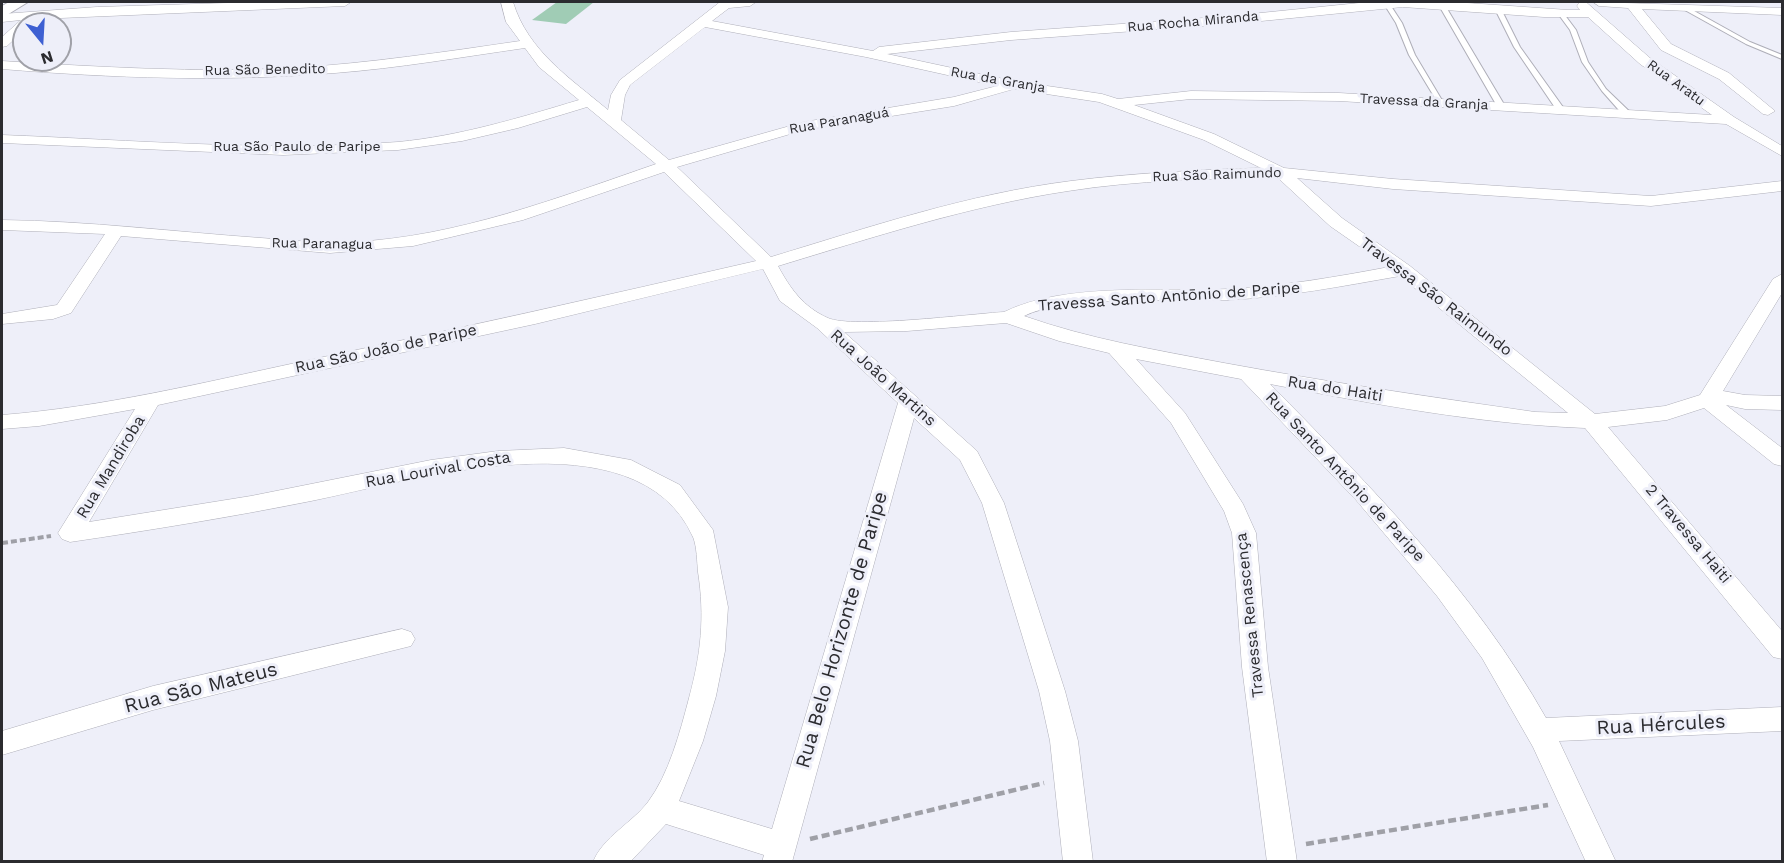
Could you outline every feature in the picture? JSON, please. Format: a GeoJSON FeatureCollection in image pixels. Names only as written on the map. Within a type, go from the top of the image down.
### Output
{"type":"FeatureCollection","features":[{"type":"Feature","properties":{"kind":"main road"},"geometry":{"type":"LineString","coordinates":[[2,13],[20,2]]}},
{"type":"Feature","properties":{"kind":"street"},"geometry":{"type":"LineString","coordinates":[[72,13],[345,2]]}},
{"type":"Feature","properties":{"kind":"street","name":"Rua João Martins"},"geometry":{"type":"LineString","coordinates":[[507,2],[512,22],[544,64],[587,102],[667,166],[768,263],[786,297],[824,324],[969,456],[993,503],[1052,691],[1064,741],[1078,861]]}},
{"type":"Feature","properties":{"kind":"street"},"geometry":{"type":"LineString","coordinates":[[613,122],[618,95],[625,83],[727,3],[750,2]]}},
{"type":"Feature","properties":{"kind":"street"},"geometry":{"type":"LineString","coordinates":[[1283,2],[1331,8]]}},
{"type":"Feature","properties":{"kind":"street","name":"Rua Rocha Miranda"},"geometry":{"type":"LineString","coordinates":[[866,53],[936,43],[1251,18],[1387,4],[1439,2],[1499,12],[1562,15],[1595,7],[1633,6],[1725,7],[1782,11]]}},
{"type":"Feature","properties":{"kind":"street","name":"Rua Aratu"},"geometry":{"type":"LineString","coordinates":[[1578,2],[1595,7],[1646,61],[1729,120],[1782,152]]}},
{"type":"Feature","properties":{"kind":"street"},"geometry":{"type":"LineString","coordinates":[[1633,6],[1666,48],[1724,76],[1768,111]]}},
{"type":"Feature","properties":{"kind":"street","name":"Rua da Granja"},"geometry":{"type":"LineString","coordinates":[[704,23],[866,53],[1013,85],[1071,92],[1120,103],[1209,137],[1281,172]]}},
{"type":"Feature","properties":{"kind":"street","name":"Rua São Benedito"},"geometry":{"type":"LineString","coordinates":[[6,68],[287,72],[386,64],[527,44]]}},
{"type":"Feature","properties":{"kind":"street","name":"Rua Paranaguá"},"geometry":{"type":"LineString","coordinates":[[667,166],[777,132],[970,99],[1013,85]]}},
{"type":"Feature","properties":{"kind":"street","name":"Travessa da Granja"},"geometry":{"type":"LineString","coordinates":[[1120,103],[1191,95],[1256,94],[1440,102],[1729,120]]}},
{"type":"Feature","properties":{"kind":"street","name":"Rua São Paulo de Paripe"},"geometry":{"type":"LineString","coordinates":[[2,140],[283,150],[398,146],[462,137],[513,125],[587,102]]}},
{"type":"Feature","properties":{"kind":"street","name":"Rua Paranagua"},"geometry":{"type":"LineString","coordinates":[[2,225],[75,226],[298,245],[357,247],[409,243],[503,222],[667,166]]}},
{"type":"Feature","properties":{"kind":"street","name":"Rua São Raimundo"},"geometry":{"type":"LineString","coordinates":[[768,263],[942,211],[1022,194],[1123,180],[1281,172],[1393,183],[1651,201],[1782,186]]}},
{"type":"Feature","properties":{"kind":"street","name":"Travessa São Raimundo"},"geometry":{"type":"LineString","coordinates":[[1281,172],[1336,222],[1404,270],[1592,421]]}},
{"type":"Feature","properties":{"kind":"street"},"geometry":{"type":"LineString","coordinates":[[2,319],[53,313],[68,304],[116,231]]}},
{"type":"Feature","properties":{"kind":"street","name":"Rua São João de Paripe"},"geometry":{"type":"LineString","coordinates":[[2,422],[39,419],[151,400],[535,318],[768,263]]}},
{"type":"Feature","properties":{"kind":"street","name":"Travessa Santo Antōnio de Paripe"},"geometry":{"type":"LineString","coordinates":[[1008,317],[1020,309],[1045,303],[1161,295],[1248,294],[1404,270]]}},
{"type":"Feature","properties":{"kind":"street"},"geometry":{"type":"LineString","coordinates":[[1710,398],[1782,279]]}},
{"type":"Feature","properties":{"kind":"street","name":"Rua do Haiti"},"geometry":{"type":"LineString","coordinates":[[824,324],[855,327],[907,326],[1008,317],[1066,337],[1116,350],[1248,374],[1534,419],[1592,421],[1667,412],[1710,398]]}},
{"type":"Feature","properties":{"kind":"street","name":"Travessa Renascença"},"geometry":{"type":"LineString","coordinates":[[1116,350],[1178,418],[1235,510],[1244,533],[1255,667],[1281,855]]}},
{"type":"Feature","properties":{"kind":"street","name":"Rua Santo Antônio de Paripe"},"geometry":{"type":"LineString","coordinates":[[1248,374],[1371,500],[1442,584],[1495,658],[1540,730],[1601,861]]}},
{"type":"Feature","properties":{"kind":"street"},"geometry":{"type":"LineString","coordinates":[[1710,398],[1782,403]]}},
{"type":"Feature","properties":{"kind":"street"},"geometry":{"type":"LineString","coordinates":[[1710,398],[1782,459]]}},
{"type":"Feature","properties":{"kind":"street","name":"Rua Mandiroba"},"geometry":{"type":"LineString","coordinates":[[70,533],[151,400]]}},
{"type":"Feature","properties":{"kind":"street","name":"Rua Belo Horizonte de Paripe"},"geometry":{"type":"LineString","coordinates":[[779,854],[909,400]]}},
{"type":"Feature","properties":{"kind":"street","name":"2 Travessa Haiti"},"geometry":{"type":"LineString","coordinates":[[1592,421],[1782,649]]}},
{"type":"Feature","properties":{"kind":"street","name":"Rua Lourival Costa"},"geometry":{"type":"LineString","coordinates":[[70,533],[255,504],[486,458],[538,454],[587,457],[631,469],[667,483],[698,518],[712,557],[716,585],[716,626],[702,698],[684,757],[660,809],[608,861]]}},
{"type":"Feature","properties":{"kind":"street","name":"Rua São Mateus"},"geometry":{"type":"LineString","coordinates":[[2,743],[153,698],[402,639]]}},
{"type":"Feature","properties":{"kind":"street","name":"Rua Hércules"},"geometry":{"type":"LineString","coordinates":[[1540,730],[1782,719]]}},
{"type":"Feature","properties":{"kind":"street"},"geometry":{"type":"LineString","coordinates":[[660,809],[779,854]]}},
{"type":"Feature","properties":{"kind":"lane"},"geometry":{"type":"LineString","coordinates":[[1439,2],[1501,106]]}},
{"type":"Feature","properties":{"kind":"lane"},"geometry":{"type":"LineString","coordinates":[[1387,4],[1399,24],[1412,55],[1440,102]]}},
{"type":"Feature","properties":{"kind":"lane"},"geometry":{"type":"LineString","coordinates":[[1685,8],[1748,43],[1782,57]]}},
{"type":"Feature","properties":{"kind":"lane"},"geometry":{"type":"LineString","coordinates":[[1499,12],[1517,47],[1561,110]]}},
{"type":"Feature","properties":{"kind":"lane"},"geometry":{"type":"LineString","coordinates":[[1562,15],[1573,30],[1585,62],[1604,90],[1629,115]]}},
{"type":"Feature","properties":{"kind":"path"},"geometry":{"type":"LineString","coordinates":[[2,543],[70,533]]}},
{"type":"Feature","properties":{"kind":"path"},"geometry":{"type":"LineString","coordinates":[[779,854],[1069,777]]}},
{"type":"Feature","properties":{"kind":"path"},"geometry":{"type":"LineString","coordinates":[[1281,855],[1575,801]]}},
{"type":"Feature","properties":{"kind":"green space"},"geometry":{"type":"Polygon","coordinates":[[[557,2],[594,2],[566,24],[532,20],[557,2]]]}}]}
